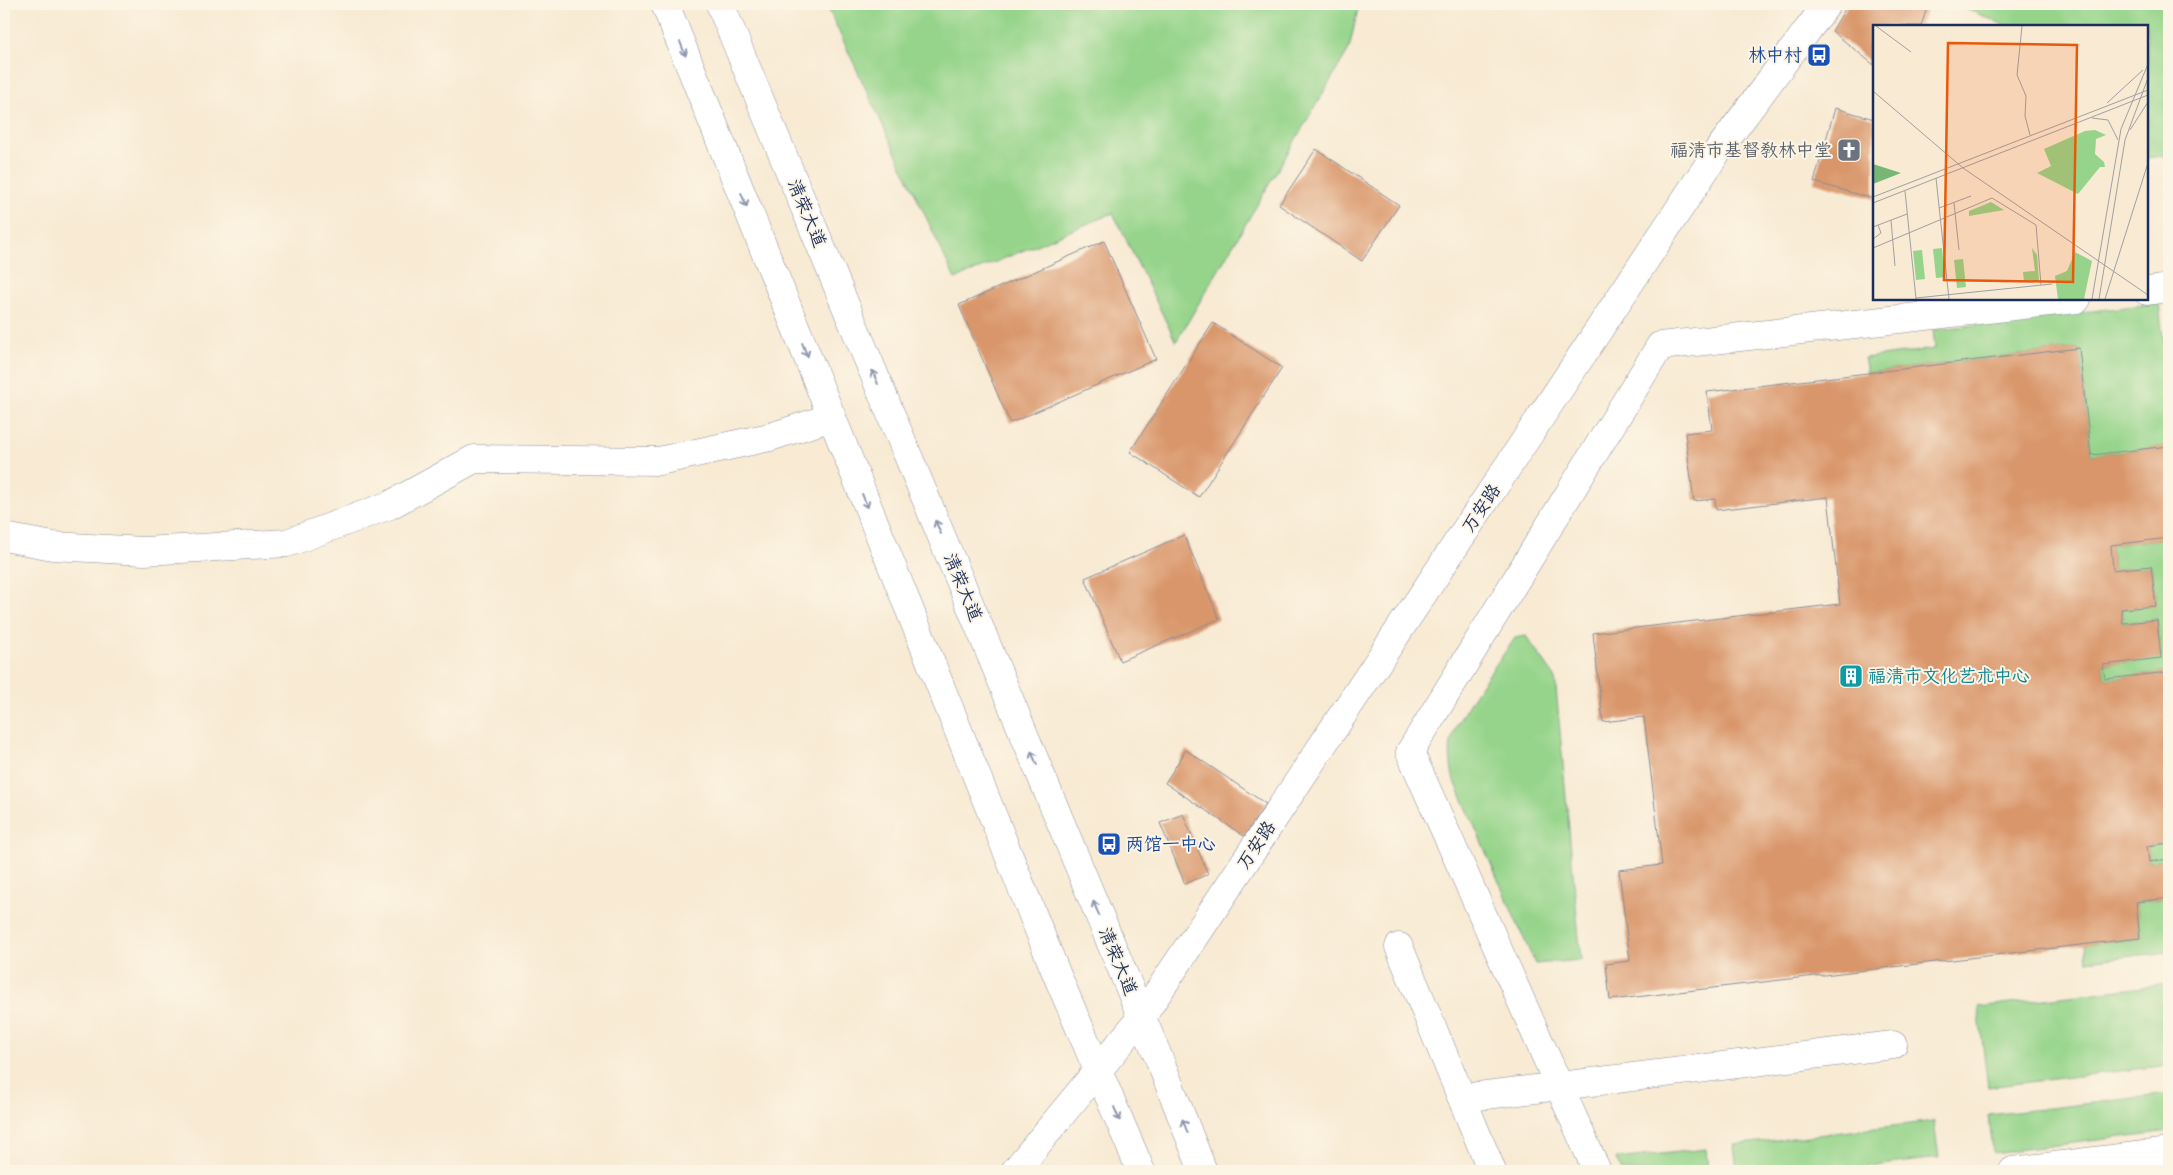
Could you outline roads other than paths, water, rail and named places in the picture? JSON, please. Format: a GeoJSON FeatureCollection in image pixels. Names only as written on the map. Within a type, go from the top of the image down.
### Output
{"type":"FeatureCollection","features":[{"type":"Feature","properties":{"kind":"street"},"geometry":{"type":"LineString","coordinates":[[665,4],[1053,966],[1141,1171]]}},
{"type":"Feature","properties":{"kind":"street","name":"清荣大道"},"geometry":{"type":"LineString","coordinates":[[720,4],[1203,1171]]}},
{"type":"Feature","properties":{"kind":"street","name":"万安路"},"geometry":{"type":"LineString","coordinates":[[1015,1171],[1141,1018],[1717,152],[1828,4]]}},
{"type":"Feature","properties":{"kind":"street"},"geometry":{"type":"LineString","coordinates":[[2148,291],[2169,288]]}},
{"type":"Feature","properties":{"kind":"street"},"geometry":{"type":"LineString","coordinates":[[1597,1171],[1410,752],[1660,346],[2068,300]]}},
{"type":"Feature","properties":{"kind":"street"},"geometry":{"type":"LineString","coordinates":[[4,537],[53,546],[144,551],[287,543],[390,505],[474,459],[659,461],[770,437],[832,417]]}},
{"type":"Feature","properties":{"kind":"street"},"geometry":{"type":"LineString","coordinates":[[1399,947],[1492,1171]]}},
{"type":"Feature","properties":{"kind":"street"},"geometry":{"type":"LineString","coordinates":[[1462,1098],[1893,1045]]}},
{"type":"Feature","properties":{"kind":"street"},"geometry":{"type":"LineString","coordinates":[[2013,1171],[2169,1152]]}},
{"type":"Feature","properties":{"kind":"place","name":"林中村"},"geometry":{"type":"Point","coordinates":[1819,55]}},
{"type":"Feature","properties":{"kind":"place","name":"福清市基督教林中堂"},"geometry":{"type":"Point","coordinates":[1849,150]}},
{"type":"Feature","properties":{"kind":"place","name":"福清市文化艺术中心"},"geometry":{"type":"Point","coordinates":[1851,676]}},
{"type":"Feature","properties":{"kind":"place","name":"两馆一中心"},"geometry":{"type":"Point","coordinates":[1109,844]}}]}
